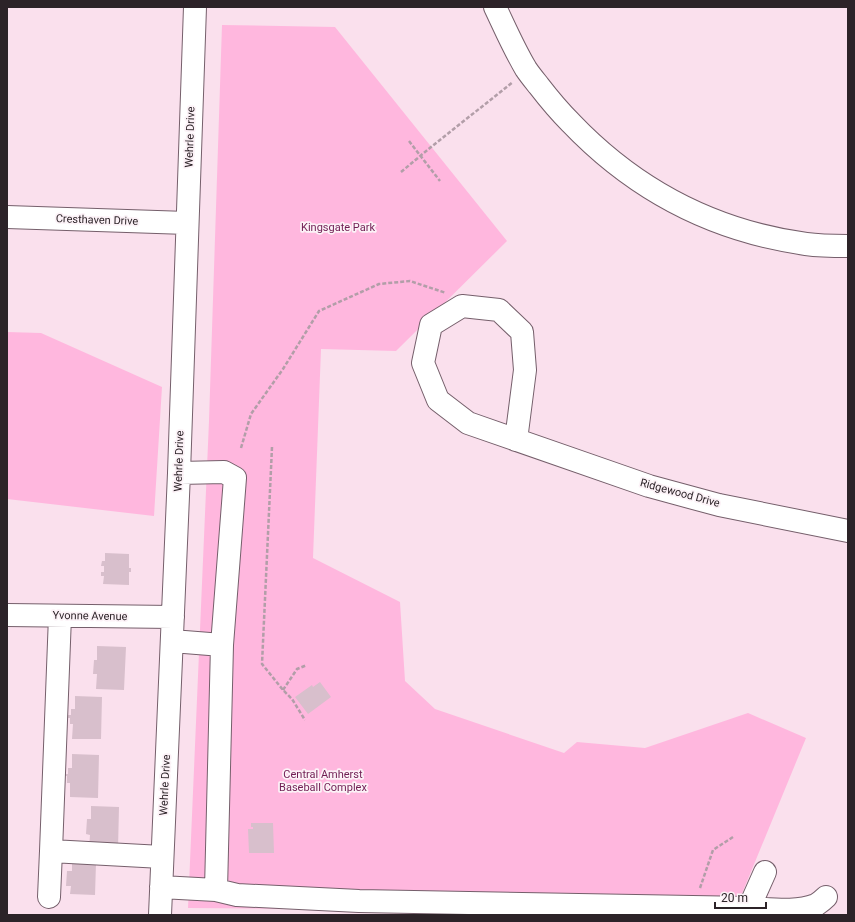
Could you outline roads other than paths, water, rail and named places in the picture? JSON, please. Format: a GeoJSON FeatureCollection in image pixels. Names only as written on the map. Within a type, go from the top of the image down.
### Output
{"type":"FeatureCollection","features":[{"type":"Feature","properties":{"kind":"street","name":"Wehrle Drive"},"geometry":{"type":"LineString","coordinates":[[160,915],[179,473],[195,7]]}},
{"type":"Feature","properties":{"kind":"street"},"geometry":{"type":"LineString","coordinates":[[495,7],[527,70],[559,111],[587,140],[618,167],[652,190],[688,210],[726,225],[765,237],[819,246],[848,246]]}},
{"type":"Feature","properties":{"kind":"street","name":"Cresthaven Drive"},"geometry":{"type":"LineString","coordinates":[[7,218],[187,223]]}},
{"type":"Feature","properties":{"kind":"street","name":"Ridgewood Drive"},"geometry":{"type":"LineString","coordinates":[[516,440],[525,370],[522,332],[499,310],[462,306],[431,325],[424,363],[438,400],[468,423],[516,440],[649,486],[720,504],[848,531]]}},
{"type":"Feature","properties":{"kind":"street"},"geometry":{"type":"LineString","coordinates":[[179,473],[224,472],[236,478],[222,645],[216,890]]}},
{"type":"Feature","properties":{"kind":"street","name":"Yvonne Avenue"},"geometry":{"type":"LineString","coordinates":[[7,615],[173,617]]}},
{"type":"Feature","properties":{"kind":"street"},"geometry":{"type":"LineString","coordinates":[[48,898],[60,616]]}},
{"type":"Feature","properties":{"kind":"street"},"geometry":{"type":"LineString","coordinates":[[172,641],[222,645]]}},
{"type":"Feature","properties":{"kind":"street"},"geometry":{"type":"LineString","coordinates":[[51,851],[162,857]]}},
{"type":"Feature","properties":{"kind":"street"},"geometry":{"type":"LineString","coordinates":[[749,908],[765,872]]}},
{"type":"Feature","properties":{"kind":"street"},"geometry":{"type":"LineString","coordinates":[[161,887],[216,890],[237,895],[359,901],[790,910],[817,905],[826,897]]}},
{"type":"Feature","properties":{"kind":"park label","name":"Kingsgate Park"},"geometry":{"type":"Point","coordinates":[338,227]}},
{"type":"Feature","properties":{"kind":"park label","name":"Central Amherst Baseball Complex"},"geometry":{"type":"Point","coordinates":[323,780]}}]}
